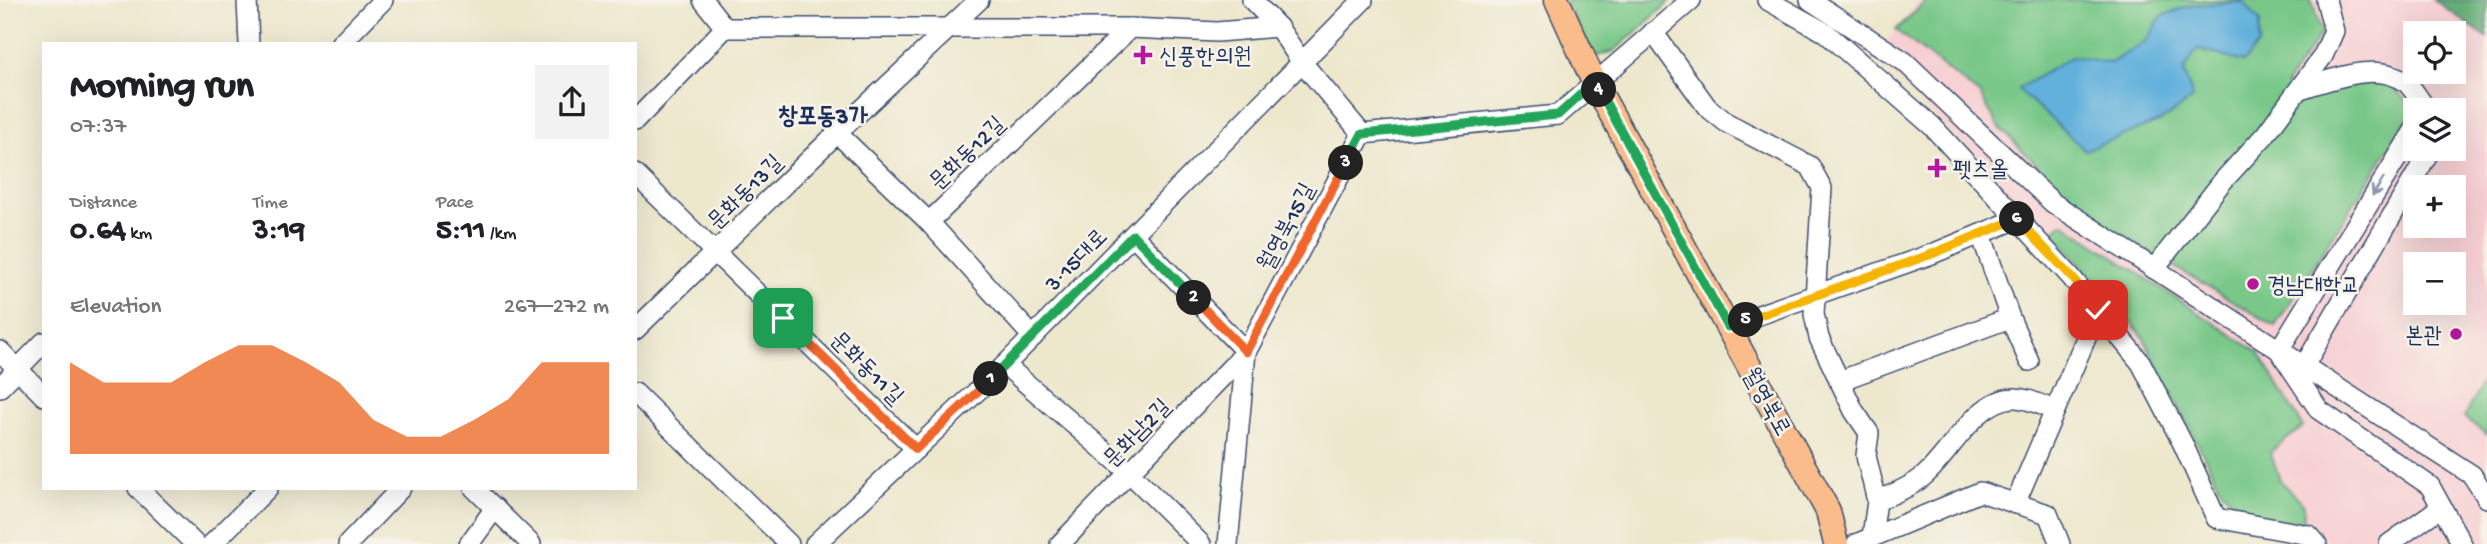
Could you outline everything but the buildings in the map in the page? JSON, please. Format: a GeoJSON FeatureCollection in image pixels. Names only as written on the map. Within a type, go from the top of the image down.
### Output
{"type":"FeatureCollection","features":[{"type":"Feature","properties":{"kind":"main road","name":"월영북로"},"geometry":{"type":"LineString","coordinates":[[1557,0],[1594,82],[1828,511],[1836,544]]}},
{"type":"Feature","properties":{"kind":"street"},"geometry":{"type":"LineString","coordinates":[[247,0],[250,42]]}},
{"type":"Feature","properties":{"kind":"street"},"geometry":{"type":"LineString","coordinates":[[342,42],[383,0]]}},
{"type":"Feature","properties":{"kind":"street"},"geometry":{"type":"LineString","coordinates":[[703,0],[725,28]]}},
{"type":"Feature","properties":{"kind":"street","name":"문화동13길"},"geometry":{"type":"LineString","coordinates":[[637,328],[837,133],[979,0]]}},
{"type":"Feature","properties":{"kind":"street"},"geometry":{"type":"LineString","coordinates":[[1252,0],[1278,27],[1301,61],[1362,134],[1558,115],[1691,0]]}},
{"type":"Feature","properties":{"kind":"street","name":"3·15대로"},"geometry":{"type":"LineString","coordinates":[[815,544],[1005,365],[1363,0]]}},
{"type":"Feature","properties":{"kind":"street"},"geometry":{"type":"LineString","coordinates":[[1767,0],[1826,33],[1932,126],[2098,310],[2141,363],[2183,444],[2216,518],[2309,535],[2317,544]]}},
{"type":"Feature","properties":{"kind":"street"},"geometry":{"type":"LineString","coordinates":[[1810,0],[1905,62],[2053,203],[2472,475],[2487,498]]}},
{"type":"Feature","properties":{"kind":"street"},"geometry":{"type":"LineString","coordinates":[[2154,269],[2222,182],[2265,135],[2323,56],[2334,31],[2326,0]]}},
{"type":"Feature","properties":{"kind":"street"},"geometry":{"type":"LineString","coordinates":[[637,119],[725,28],[1130,28],[1217,32],[1278,27]]}},
{"type":"Feature","properties":{"kind":"street","name":"문화동12길"},"geometry":{"type":"LineString","coordinates":[[837,133],[928,221],[1130,28]]}},
{"type":"Feature","properties":{"kind":"street"},"geometry":{"type":"LineString","coordinates":[[1653,32],[1707,107],[1727,123],[1810,166],[1822,188],[1814,314],[1819,338],[1854,411],[1869,433],[1866,456],[1877,501],[1864,541]]}},
{"type":"Feature","properties":{"kind":"street"},"geometry":{"type":"LineString","coordinates":[[2300,89],[2343,76],[2382,71],[2407,84],[2418,98]]}},
{"type":"Feature","properties":{"kind":"street","name":"월영북15길"},"geometry":{"type":"LineString","coordinates":[[1228,544],[1246,352],[1362,134]]}},
{"type":"Feature","properties":{"kind":"street"},"geometry":{"type":"LineString","coordinates":[[2279,350],[2403,148]]}},
{"type":"Feature","properties":{"kind":"street"},"geometry":{"type":"LineString","coordinates":[[2304,366],[2424,161]]}},
{"type":"Feature","properties":{"kind":"street","name":"문화동11길"},"geometry":{"type":"LineString","coordinates":[[637,176],[916,449]]}},
{"type":"Feature","properties":{"kind":"street"},"geometry":{"type":"LineString","coordinates":[[1728,327],[1932,254],[2017,219]]}},
{"type":"Feature","properties":{"kind":"street"},"geometry":{"type":"LineString","coordinates":[[2358,219],[2381,234]]}},
{"type":"Feature","properties":{"kind":"street"},"geometry":{"type":"LineString","coordinates":[[928,221],[1033,337]]}},
{"type":"Feature","properties":{"kind":"street"},"geometry":{"type":"LineString","coordinates":[[1981,234],[2010,318],[2029,361]]}},
{"type":"Feature","properties":{"kind":"street"},"geometry":{"type":"LineString","coordinates":[[1133,235],[1246,352]]}},
{"type":"Feature","properties":{"kind":"street"},"geometry":{"type":"LineString","coordinates":[[2015,504],[2098,310]]}},
{"type":"Feature","properties":{"kind":"street"},"geometry":{"type":"LineString","coordinates":[[1839,381],[2010,318]]}},
{"type":"Feature","properties":{"kind":"street"},"geometry":{"type":"LineString","coordinates":[[0,387],[42,344]]}},
{"type":"Feature","properties":{"kind":"street"},"geometry":{"type":"LineString","coordinates":[[2279,350],[2319,410],[2430,486],[2462,544]]}},
{"type":"Feature","properties":{"kind":"street"},"geometry":{"type":"LineString","coordinates":[[0,351],[42,394]]}},
{"type":"Feature","properties":{"kind":"street","name":"문화남2길"},"geometry":{"type":"LineString","coordinates":[[1060,544],[1246,352]]}},
{"type":"Feature","properties":{"kind":"street"},"geometry":{"type":"LineString","coordinates":[[1005,365],[1130,473],[1201,544]]}},
{"type":"Feature","properties":{"kind":"street"},"geometry":{"type":"LineString","coordinates":[[637,395],[789,544]]}},
{"type":"Feature","properties":{"kind":"street"},"geometry":{"type":"LineString","coordinates":[[1877,501],[1922,478],[1944,457],[1976,415],[1994,403],[2015,397],[2056,410]]}},
{"type":"Feature","properties":{"kind":"street"},"geometry":{"type":"LineString","coordinates":[[140,490],[195,544]]}},
{"type":"Feature","properties":{"kind":"street"},"geometry":{"type":"LineString","coordinates":[[212,544],[266,490]]}},
{"type":"Feature","properties":{"kind":"street"},"geometry":{"type":"LineString","coordinates":[[348,544],[399,490]]}},
{"type":"Feature","properties":{"kind":"street"},"geometry":{"type":"LineString","coordinates":[[476,490],[531,544]]}},
{"type":"Feature","properties":{"kind":"street"},"geometry":{"type":"LineString","coordinates":[[1864,541],[1980,492],[2048,514],[2060,544]]}},
{"type":"Feature","properties":{"kind":"street"},"geometry":{"type":"LineString","coordinates":[[2389,544],[2441,507]]}},
{"type":"Feature","properties":{"kind":"street"},"geometry":{"type":"LineString","coordinates":[[469,544],[495,508]]}},
{"type":"Feature","properties":{"kind":"shaded area","name":"경남대학교"},"geometry":{"type":"Polygon","coordinates":[[[1919,0],[2487,0],[2487,544],[2329,544],[2314,526],[2231,496],[2135,333],[2027,211],[1876,57],[1919,0]]]}},
{"type":"Feature","properties":{"kind":"green space"},"geometry":{"type":"Polygon","coordinates":[[[1565,0],[1672,0],[1614,51],[1594,57],[1565,0]]]}},
{"type":"Feature","properties":{"kind":"green space"},"geometry":{"type":"Polygon","coordinates":[[[1927,0],[2311,0],[2322,32],[2286,85],[2302,98],[2382,78],[2404,98],[2403,127],[2275,326],[2088,216],[1999,127],[1980,95],[1896,30],[1927,0]]]}},
{"type":"Feature","properties":{"kind":"green space"},"geometry":{"type":"Polygon","coordinates":[[[2433,0],[2487,0],[2487,37],[2433,0]]]}},
{"type":"Feature","properties":{"kind":"green space"},"geometry":{"type":"Polygon","coordinates":[[[2063,223],[2259,353],[2303,427],[2270,452],[2281,482],[2304,505],[2303,526],[2250,517],[2222,491],[2142,335],[2052,232],[2063,223]]]}},
{"type":"Feature","properties":{"kind":"green space"},"geometry":{"type":"Polygon","coordinates":[[[2487,372],[2487,435],[2464,417],[2487,372]]]}},
{"type":"Feature","properties":{"kind":"water"},"geometry":{"type":"Polygon","coordinates":[[[2244,2],[2260,21],[2259,43],[2244,62],[2197,49],[2184,72],[2193,98],[2161,121],[2085,150],[2018,89],[2073,56],[2111,63],[2147,40],[2162,16],[2192,5],[2244,2]]]}},
{"type":"Feature","properties":{"kind":"place","name":"신풍한의원"},"geometry":{"type":"Point","coordinates":[1143,55]}},
{"type":"Feature","properties":{"kind":"place","name":"펫츠올"},"geometry":{"type":"Point","coordinates":[1937,168]}},
{"type":"Feature","properties":{"kind":"place","name":"경남대학교"},"geometry":{"type":"Point","coordinates":[2253,284]}},
{"type":"Feature","properties":{"kind":"place","name":"본관"},"geometry":{"type":"Point","coordinates":[2456,334]}},
{"type":"Feature","properties":{"kind":"district","name":"창포동3가"},"geometry":{"type":"Point","coordinates":[823,115]}},
{"type":"Feature","properties":{"kind":"route"},"geometry":{"type":"LineString","coordinates":[[783,318],[916,449],[1005,365],[1133,235],[1246,352],[1362,134],[1558,115],[1594,82],[1728,327],[1932,254],[2017,219],[2071,276],[2098,310]]}}]}
